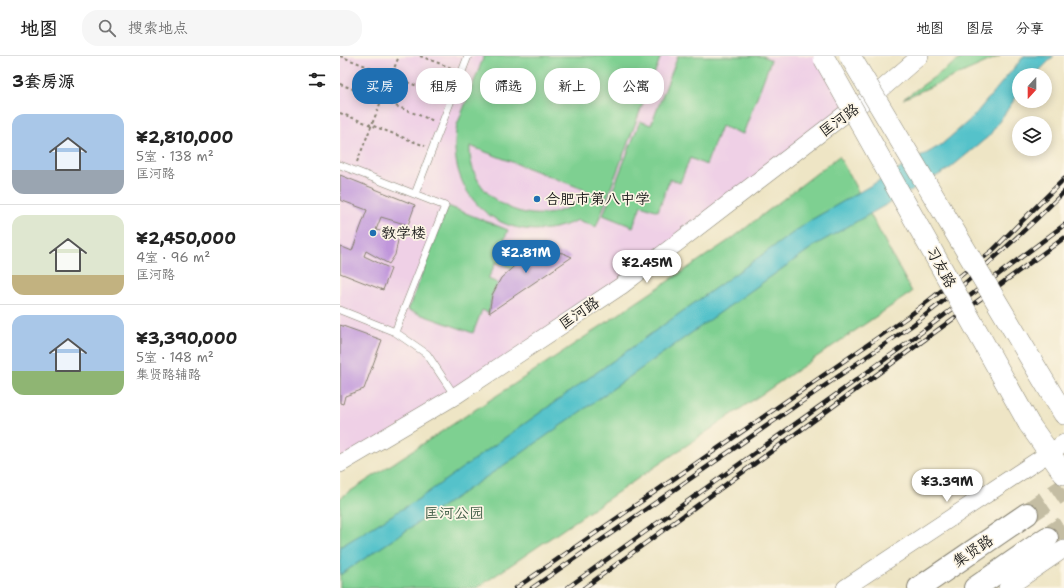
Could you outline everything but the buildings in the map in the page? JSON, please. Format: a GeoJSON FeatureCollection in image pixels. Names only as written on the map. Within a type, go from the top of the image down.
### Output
{"type":"FeatureCollection","features":[{"type":"Feature","properties":{"kind":"highway","name":"集贤路"},"geometry":{"type":"LineString","coordinates":[[919,588],[1027,514]]}},
{"type":"Feature","properties":{"kind":"highway","name":"集贤路"},"geometry":{"type":"LineString","coordinates":[[975,588],[1055,543]]}},
{"type":"Feature","properties":{"kind":"main road","name":"习友路"},"geometry":{"type":"LineString","coordinates":[[850,56],[1059,406]]}},
{"type":"Feature","properties":{"kind":"main road","name":"习友路"},"geometry":{"type":"LineString","coordinates":[[822,57],[1029,424],[1057,448],[1064,474]]}},
{"type":"Feature","properties":{"kind":"street","name":"匡河路"},"geometry":{"type":"LineString","coordinates":[[340,464],[455,396],[621,286],[849,112],[876,94],[920,56]]}},
{"type":"Feature","properties":{"kind":"street"},"geometry":{"type":"LineString","coordinates":[[845,588],[1057,448]]}},
{"type":"Feature","properties":{"kind":"street"},"geometry":{"type":"LineString","coordinates":[[1007,588],[1055,543]]}},
{"type":"Feature","properties":{"kind":"lane"},"geometry":{"type":"LineString","coordinates":[[464,68],[468,56]]}},
{"type":"Feature","properties":{"kind":"lane"},"geometry":{"type":"LineString","coordinates":[[415,194],[450,104]]}},
{"type":"Feature","properties":{"kind":"lane"},"geometry":{"type":"LineString","coordinates":[[340,165],[445,206],[395,332]]}},
{"type":"Feature","properties":{"kind":"lane"},"geometry":{"type":"LineString","coordinates":[[340,310],[395,332],[427,354],[455,396]]}},
{"type":"Feature","properties":{"kind":"path"},"geometry":{"type":"LineString","coordinates":[[340,56],[371,68]]}},
{"type":"Feature","properties":{"kind":"path"},"geometry":{"type":"LineString","coordinates":[[394,68],[399,56]]}},
{"type":"Feature","properties":{"kind":"path"},"geometry":{"type":"LineString","coordinates":[[420,56],[452,68]]}},
{"type":"Feature","properties":{"kind":"path"},"geometry":{"type":"LineString","coordinates":[[340,84],[352,89]]}},
{"type":"Feature","properties":{"kind":"path"},"geometry":{"type":"LineString","coordinates":[[354,171],[380,104]]}},
{"type":"Feature","properties":{"kind":"path"},"geometry":{"type":"LineString","coordinates":[[392,104],[442,124]]}},
{"type":"Feature","properties":{"kind":"path"},"geometry":{"type":"LineString","coordinates":[[340,113],[432,149]]}},
{"type":"Feature","properties":{"kind":"shaded area","name":"合肥市第八中学"},"geometry":{"type":"Polygon","coordinates":[[[340,56],[821,56],[849,111],[621,286],[340,464],[340,56]]]}},
{"type":"Feature","properties":{"kind":"green space"},"geometry":{"type":"Polygon","coordinates":[[[484,56],[661,56],[656,68],[608,68],[608,104],[643,104],[596,227],[578,220],[552,228],[528,229],[505,224],[486,213],[470,196],[460,176],[455,152],[457,125],[465,104],[472,104],[472,87],[484,56]],[[470,146],[473,168],[482,186],[496,200],[513,210],[533,214],[553,213],[572,206],[588,192],[470,146]]]}},
{"type":"Feature","properties":{"kind":"green space"},"geometry":{"type":"Polygon","coordinates":[[[678,56],[763,56],[771,60],[743,134],[721,126],[706,165],[690,158],[680,183],[670,179],[658,211],[641,205],[633,227],[603,215],[640,121],[651,125],[659,104],[664,104],[664,92],[678,56]]]}},
{"type":"Feature","properties":{"kind":"green space"},"geometry":{"type":"Polygon","coordinates":[[[964,56],[1000,56],[903,99],[964,56]]]}},
{"type":"Feature","properties":{"kind":"green space","name":"匡河公园"},"geometry":{"type":"Polygon","coordinates":[[[839,156],[912,292],[477,588],[340,588],[340,498],[519,381],[734,237],[839,156]]]}},
{"type":"Feature","properties":{"kind":"green space"},"geometry":{"type":"Polygon","coordinates":[[[448,206],[508,230],[501,248],[523,258],[512,268],[496,262],[488,279],[498,283],[492,295],[489,313],[482,310],[473,333],[408,310],[448,206]]]}},
{"type":"Feature","properties":{"kind":"water"},"geometry":{"type":"Polygon","coordinates":[[[1024,56],[1054,56],[1042,68],[1014,68],[1024,56]]]}},
{"type":"Feature","properties":{"kind":"water"},"geometry":{"type":"Polygon","coordinates":[[[1012,70],[1012,103],[989,136],[949,169],[817,244],[522,453],[340,575],[340,547],[420,498],[811,220],[941,145],[972,118],[1012,70]]]}},
{"type":"Feature","properties":{"kind":"tunnel"},"geometry":{"type":"LineString","coordinates":[[1027,514],[1064,489]]}},
{"type":"Feature","properties":{"kind":"tunnel"},"geometry":{"type":"LineString","coordinates":[[1047,538],[1064,527]]}},
{"type":"Feature","properties":{"kind":"railway"},"geometry":{"type":"LineString","coordinates":[[516,588],[909,316],[992,251],[1064,179]]}},
{"type":"Feature","properties":{"kind":"railway"},"geometry":{"type":"LineString","coordinates":[[532,588],[914,324],[991,261],[1064,192]]}},
{"type":"Feature","properties":{"kind":"railway"},"geometry":{"type":"LineString","coordinates":[[567,588],[898,350],[1064,225]]}},
{"type":"Feature","properties":{"kind":"railway"},"geometry":{"type":"LineString","coordinates":[[584,588],[1064,238]]}},
{"type":"Feature","properties":{"kind":"place","name":"合肥市第八中学"},"geometry":{"type":"Point","coordinates":[537,199]}},
{"type":"Feature","properties":{"kind":"place","name":"教学楼"},"geometry":{"type":"Point","coordinates":[373,233]}}]}
